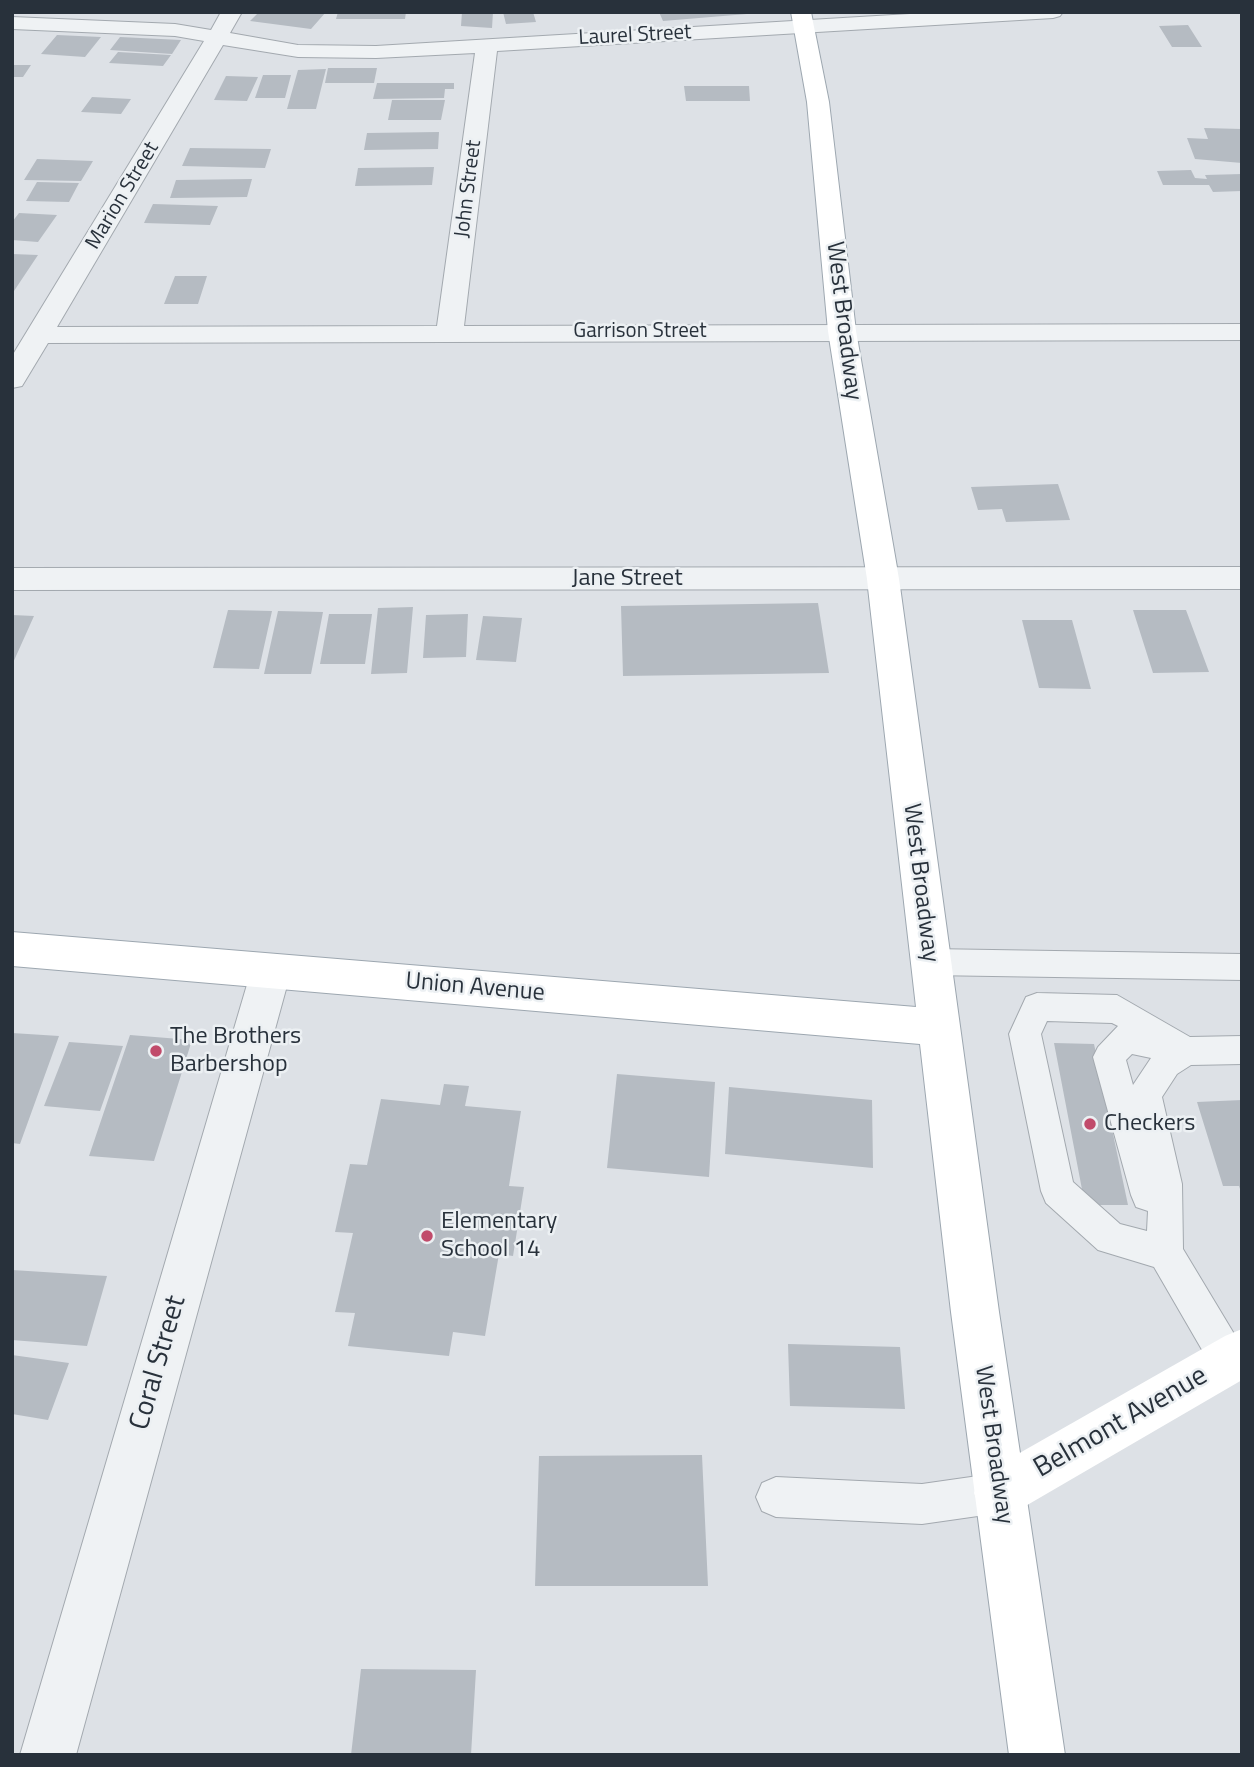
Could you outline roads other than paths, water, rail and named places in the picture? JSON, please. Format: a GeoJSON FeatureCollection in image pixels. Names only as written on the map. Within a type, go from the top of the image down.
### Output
{"type":"FeatureCollection","features":[{"type":"Feature","properties":{"kind":"main road","name":"West Broadway"},"geometry":{"type":"LineString","coordinates":[[802,19],[818,102],[842,331],[883,579],[999,1493],[1037,1755]]}},
{"type":"Feature","properties":{"kind":"main road","name":"Union Avenue"},"geometry":{"type":"LineString","coordinates":[[12,949],[938,1027]]}},
{"type":"Feature","properties":{"kind":"main road","name":"Belmont Avenue"},"geometry":{"type":"LineString","coordinates":[[999,1493],[1235,1357]]}},
{"type":"Feature","properties":{"kind":"street","name":"Marion Street"},"geometry":{"type":"LineString","coordinates":[[12,380],[232,12]]}},
{"type":"Feature","properties":{"kind":"street","name":"Laurel Street"},"geometry":{"type":"LineString","coordinates":[[12,23],[176,30],[275,49],[376,52],[802,19],[1053,12]]}},
{"type":"Feature","properties":{"kind":"street","name":"John Street"},"geometry":{"type":"LineString","coordinates":[[450,333],[487,45]]}},
{"type":"Feature","properties":{"kind":"street","name":"Garrison Street"},"geometry":{"type":"LineString","coordinates":[[39,335],[1242,332]]}},
{"type":"Feature","properties":{"kind":"street","name":"Jane Street"},"geometry":{"type":"LineString","coordinates":[[12,579],[1242,578]]}},
{"type":"Feature","properties":{"kind":"street","name":"Coral Street"},"geometry":{"type":"LineString","coordinates":[[48,1755],[271,971]]}},
{"type":"Feature","properties":{"kind":"lane"},"geometry":{"type":"LineString","coordinates":[[930,962],[1242,967]]}},
{"type":"Feature","properties":{"kind":"lane"},"geometry":{"type":"LineString","coordinates":[[1165,1253],[1110,1238],[1058,1191],[1024,1034],[1037,1007],[1117,1009],[1186,1051]]}},
{"type":"Feature","properties":{"kind":"lane"},"geometry":{"type":"LineString","coordinates":[[1235,1357],[1165,1253],[1109,1058],[1125,1038],[1186,1051],[1242,1050]]}},
{"type":"Feature","properties":{"kind":"lane"},"geometry":{"type":"LineString","coordinates":[[1165,1253],[1165,1184],[1145,1095],[1165,1064],[1186,1051]]}},
{"type":"Feature","properties":{"kind":"lane"},"geometry":{"type":"LineString","coordinates":[[776,1497],[922,1504],[999,1493]]}},
{"type":"Feature","properties":{"kind":"place","name":"The Brothers Barbershop"},"geometry":{"type":"Point","coordinates":[156,1051]}},
{"type":"Feature","properties":{"kind":"place","name":"Checkers"},"geometry":{"type":"Point","coordinates":[1090,1124]}},
{"type":"Feature","properties":{"kind":"place","name":"Elementary School 14"},"geometry":{"type":"Point","coordinates":[427,1236]}}]}
